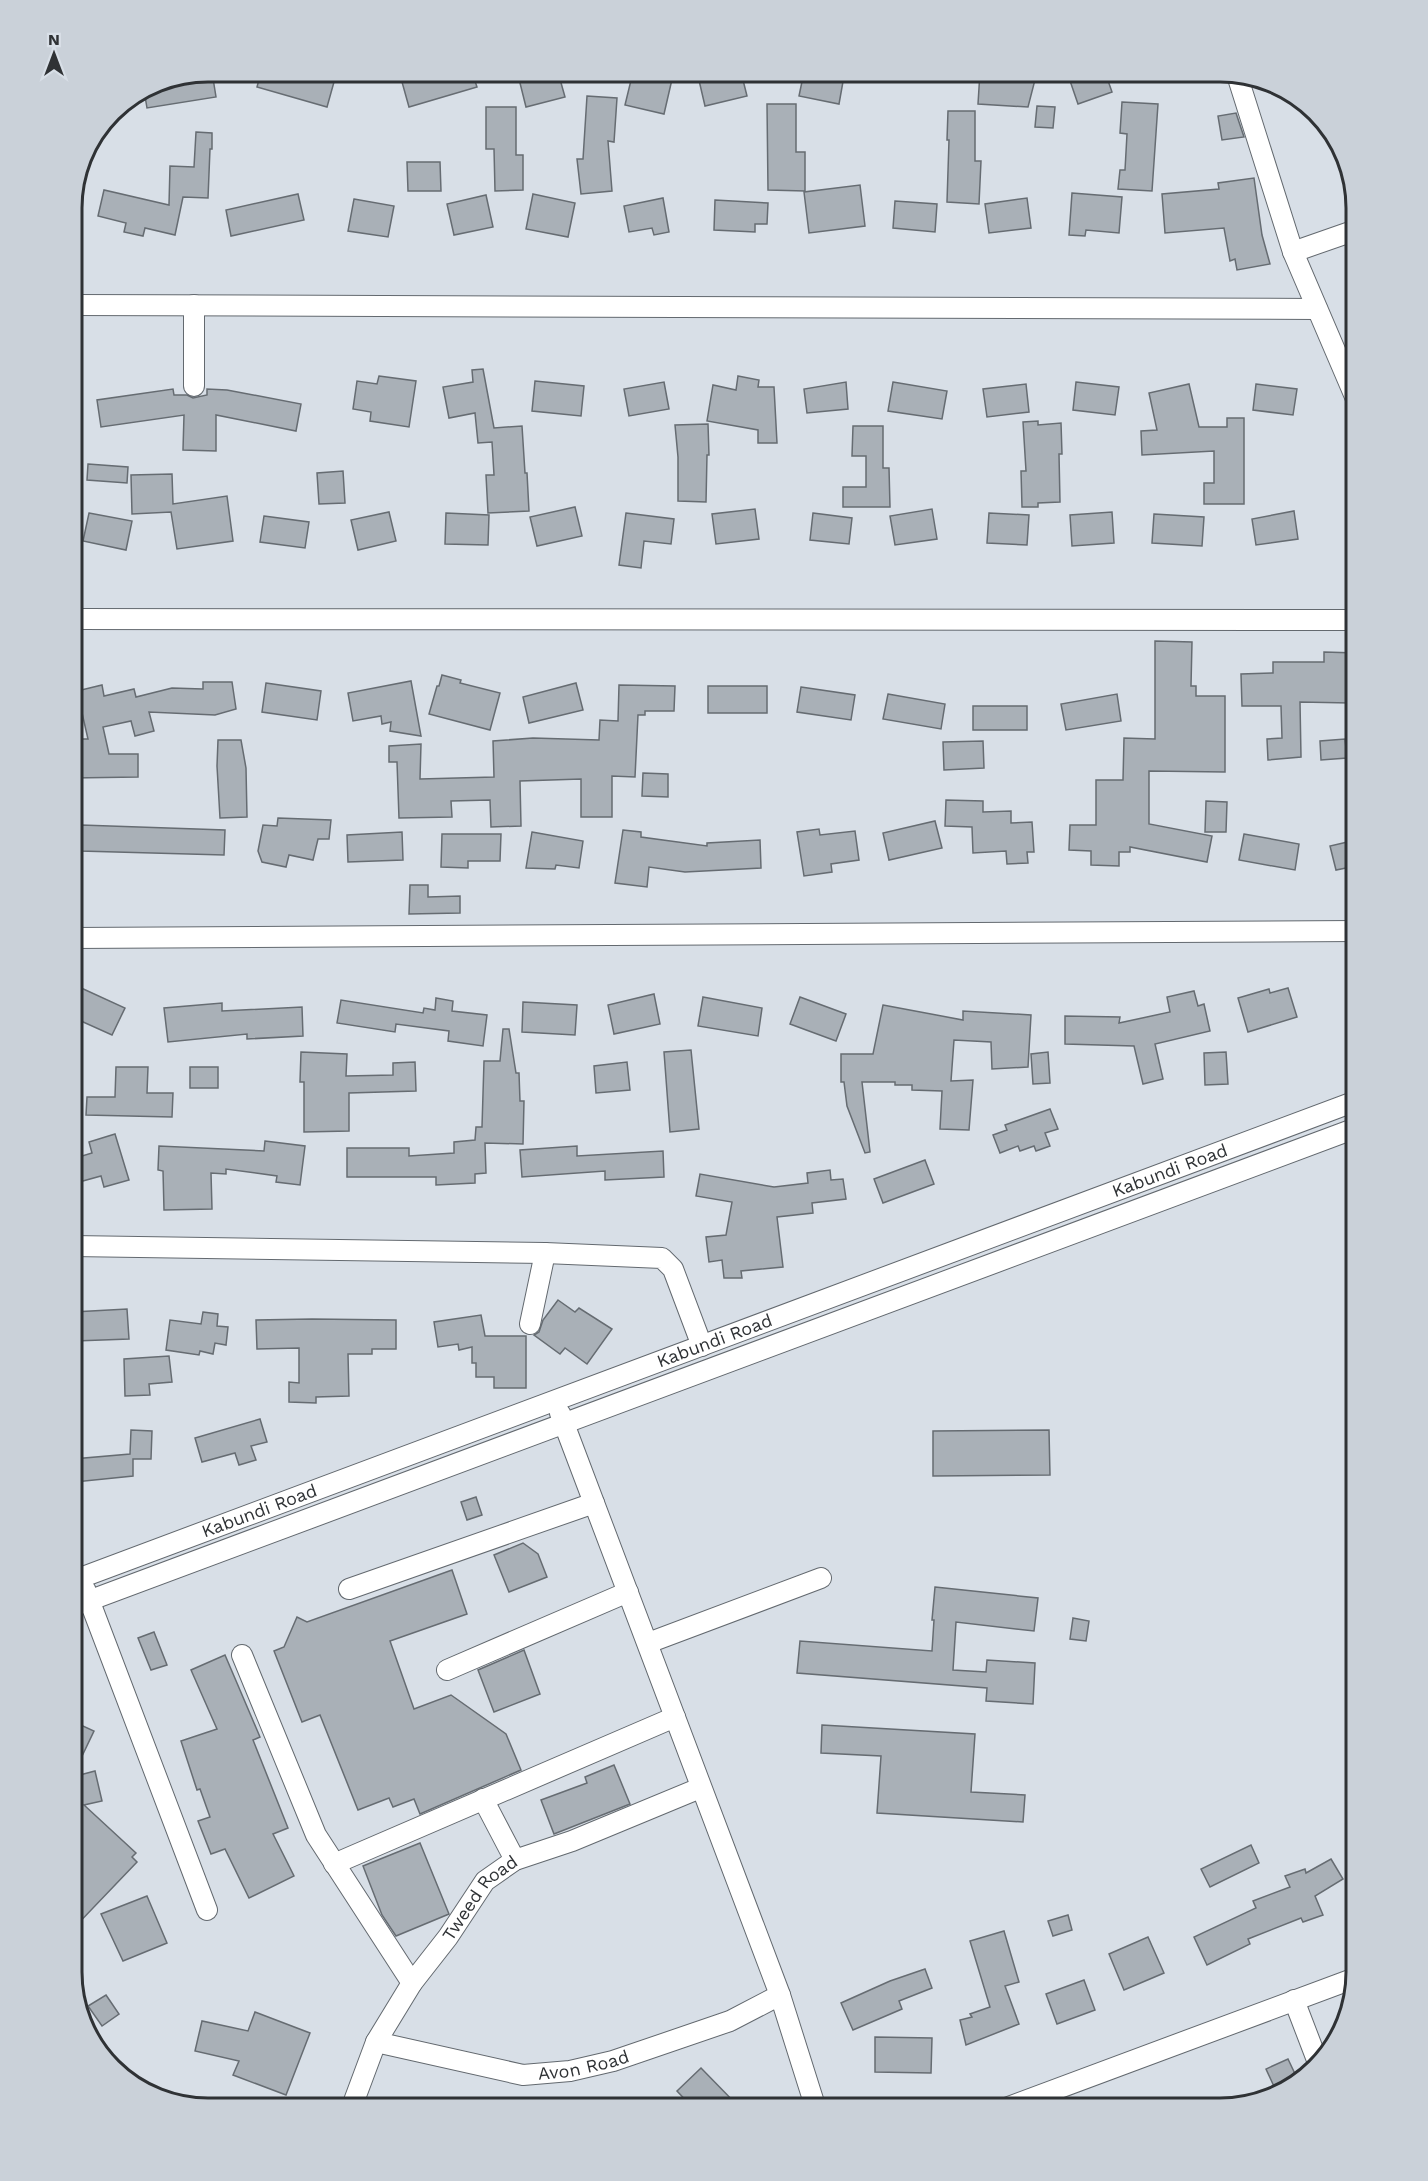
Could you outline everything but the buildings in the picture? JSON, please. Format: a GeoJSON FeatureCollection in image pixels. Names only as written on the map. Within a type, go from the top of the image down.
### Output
{"type":"FeatureCollection","features":[{"type":"Feature","properties":{"kind":"street"},"geometry":{"type":"LineString","coordinates":[[1240,85],[1293,252],[1346,376]]}},
{"type":"Feature","properties":{"kind":"street"},"geometry":{"type":"LineString","coordinates":[[1293,252],[1346,233]]}},
{"type":"Feature","properties":{"kind":"street"},"geometry":{"type":"LineString","coordinates":[[83,305],[1317,309]]}},
{"type":"Feature","properties":{"kind":"street"},"geometry":{"type":"LineString","coordinates":[[194,305],[194,386]]}},
{"type":"Feature","properties":{"kind":"street"},"geometry":{"type":"LineString","coordinates":[[83,619],[1346,620]]}},
{"type":"Feature","properties":{"kind":"street"},"geometry":{"type":"LineString","coordinates":[[83,938],[1346,931]]}},
{"type":"Feature","properties":{"kind":"street","name":"Kabundi Road"},"geometry":{"type":"LineString","coordinates":[[82,1578],[1346,1105]]}},
{"type":"Feature","properties":{"kind":"street","name":"Kabundi Road"},"geometry":{"type":"LineString","coordinates":[[82,1604],[1346,1132]]}},
{"type":"Feature","properties":{"kind":"street"},"geometry":{"type":"LineString","coordinates":[[82,1246],[545,1252],[662,1258],[673,1269],[702,1346]]}},
{"type":"Feature","properties":{"kind":"street"},"geometry":{"type":"LineString","coordinates":[[963,1248],[973,1272]]}},
{"type":"Feature","properties":{"kind":"street"},"geometry":{"type":"LineString","coordinates":[[530,1324],[545,1252]]}},
{"type":"Feature","properties":{"kind":"street"},"geometry":{"type":"LineString","coordinates":[[556,1401],[648,1643],[700,1788],[780,1995],[813,2098]]}},
{"type":"Feature","properties":{"kind":"street"},"geometry":{"type":"LineString","coordinates":[[349,1589],[594,1503]]}},
{"type":"Feature","properties":{"kind":"street"},"geometry":{"type":"LineString","coordinates":[[648,1643],[821,1578]]}},
{"type":"Feature","properties":{"kind":"street"},"geometry":{"type":"LineString","coordinates":[[447,1670],[628,1592]]}},
{"type":"Feature","properties":{"kind":"street"},"geometry":{"type":"LineString","coordinates":[[82,1607],[207,1910]]}},
{"type":"Feature","properties":{"kind":"street"},"geometry":{"type":"LineString","coordinates":[[243,1655],[316,1835],[412,1983]]}},
{"type":"Feature","properties":{"kind":"street"},"geometry":{"type":"LineString","coordinates":[[334,1864],[675,1718]]}},
{"type":"Feature","properties":{"kind":"street","name":"Tweed Road"},"geometry":{"type":"LineString","coordinates":[[355,2098],[376,2042],[412,1983],[448,1937],[485,1881],[515,1860],[572,1841],[700,1788]]}},
{"type":"Feature","properties":{"kind":"street"},"geometry":{"type":"LineString","coordinates":[[483,1799],[515,1860]]}},
{"type":"Feature","properties":{"kind":"street"},"geometry":{"type":"LineString","coordinates":[[1032,2098],[1345,1981]]}},
{"type":"Feature","properties":{"kind":"street","name":"Avon Road"},"geometry":{"type":"LineString","coordinates":[[376,2042],[524,2075],[570,2071],[613,2061],[730,2021],[780,1995]]}},
{"type":"Feature","properties":{"kind":"street"},"geometry":{"type":"LineString","coordinates":[[1294,2000],[1315,2054]]}}]}
